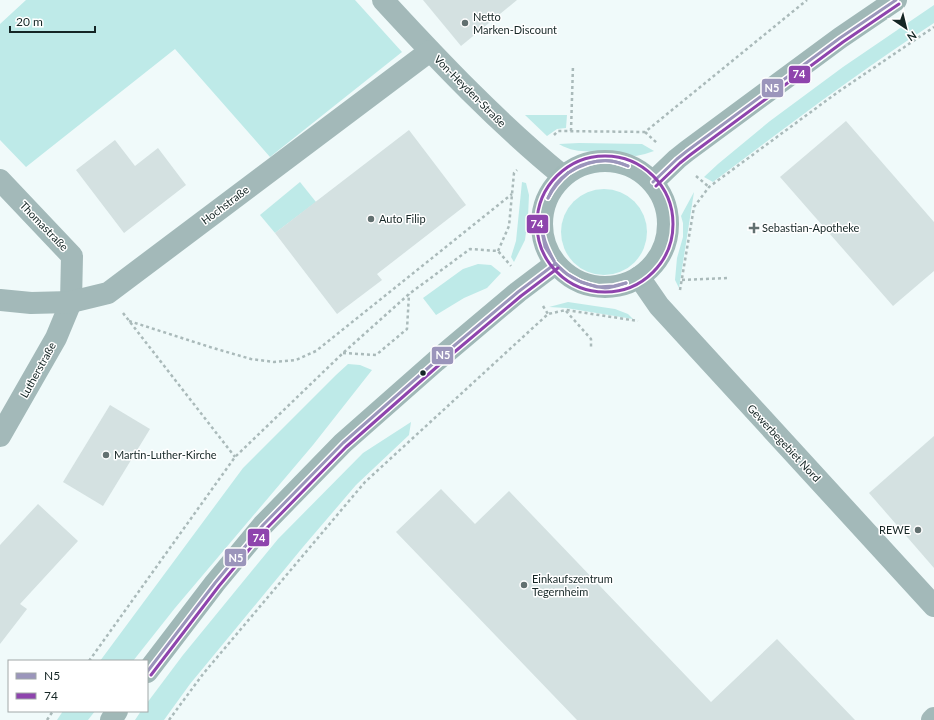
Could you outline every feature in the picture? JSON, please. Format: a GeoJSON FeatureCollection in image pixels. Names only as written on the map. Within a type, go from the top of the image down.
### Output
{"type":"FeatureCollection","features":[{"type":"Feature","properties":{"kind":"main road"},"geometry":{"type":"LineString","coordinates":[[653,182],[682,155],[840,38],[896,0]]}},
{"type":"Feature","properties":{"kind":"main road"},"geometry":{"type":"LineString","coordinates":[[599,161],[619,162],[638,170],[653,182],[664,201],[667,215],[668,222],[665,243],[655,263],[639,277],[622,285],[604,288],[586,284],[569,276],[555,264],[545,247],[541,228],[543,209],[550,191],[563,176],[580,166],[599,161]]}},
{"type":"Feature","properties":{"kind":"main road"},"geometry":{"type":"LineString","coordinates":[[148,671],[263,525],[343,442],[518,292],[555,264]]}},
{"type":"Feature","properties":{"kind":"main road"},"geometry":{"type":"LineString","coordinates":[[110,720],[116,712]]}},
{"type":"Feature","properties":{"kind":"street","name":"Von-Heyden-Straße"},"geometry":{"type":"LineString","coordinates":[[383,0],[464,85],[534,153],[563,176]]}},
{"type":"Feature","properties":{"kind":"street","name":"Hochstraße"},"geometry":{"type":"LineString","coordinates":[[0,300],[31,303],[71,302],[108,293],[430,51]]}},
{"type":"Feature","properties":{"kind":"street","name":"Thomastraße"},"geometry":{"type":"LineString","coordinates":[[0,180],[72,256],[71,302]]}},
{"type":"Feature","properties":{"kind":"street","name":"Gewerbegebiet Nord"},"geometry":{"type":"LineString","coordinates":[[639,277],[659,306],[934,606]]}},
{"type":"Feature","properties":{"kind":"street","name":"Lutherstraße"},"geometry":{"type":"LineString","coordinates":[[0,436],[56,338],[71,302]]}},
{"type":"Feature","properties":{"kind":"path"},"geometry":{"type":"LineString","coordinates":[[645,132],[807,0]]}},
{"type":"Feature","properties":{"kind":"path"},"geometry":{"type":"LineString","coordinates":[[709,188],[838,92],[934,27]]}},
{"type":"Feature","properties":{"kind":"path"},"geometry":{"type":"LineString","coordinates":[[571,131],[573,65]]}},
{"type":"Feature","properties":{"kind":"path"},"geometry":{"type":"LineString","coordinates":[[129,321],[251,359],[274,362],[296,360],[316,352],[512,194]]}},
{"type":"Feature","properties":{"kind":"path"},"geometry":{"type":"LineString","coordinates":[[90,660],[235,458],[342,352],[410,294],[470,249],[498,251]]}},
{"type":"Feature","properties":{"kind":"path"},"geometry":{"type":"LineString","coordinates":[[682,280],[727,278]]}},
{"type":"Feature","properties":{"kind":"path"},"geometry":{"type":"LineString","coordinates":[[108,293],[235,458]]}},
{"type":"Feature","properties":{"kind":"path"},"geometry":{"type":"LineString","coordinates":[[342,352],[376,355],[407,329],[410,294]]}},
{"type":"Feature","properties":{"kind":"path"},"geometry":{"type":"LineString","coordinates":[[566,310],[592,339],[592,348]]}},
{"type":"Feature","properties":{"kind":"path"},"geometry":{"type":"LineString","coordinates":[[169,720],[203,674],[365,482],[548,314]]}},
{"type":"Feature","properties":{"kind":"shaded area"},"geometry":{"type":"Polygon","coordinates":[[[26,0],[355,0],[402,52],[270,157],[175,49],[26,167],[0,140],[0,24],[26,0]]]}},
{"type":"Feature","properties":{"kind":"shaded area"},"geometry":{"type":"Polygon","coordinates":[[[934,5],[934,23],[850,80],[713,182],[704,177],[770,121],[843,67],[934,5]]]}},
{"type":"Feature","properties":{"kind":"shaded area"},"geometry":{"type":"Polygon","coordinates":[[[525,115],[567,115],[566,128],[557,129],[547,136],[525,115]]]}},
{"type":"Feature","properties":{"kind":"shaded area"},"geometry":{"type":"Polygon","coordinates":[[[559,144],[642,144],[654,151],[634,156],[609,151],[573,150],[559,144]]]}},
{"type":"Feature","properties":{"kind":"shaded area"},"geometry":{"type":"Polygon","coordinates":[[[300,182],[316,202],[275,233],[260,215],[300,182]]]}},
{"type":"Feature","properties":{"kind":"shaded area"},"geometry":{"type":"Polygon","coordinates":[[[522,182],[526,183],[529,195],[528,217],[525,240],[514,262],[511,257],[516,241],[522,182]]]}},
{"type":"Feature","properties":{"kind":"shaded area"},"geometry":{"type":"Polygon","coordinates":[[[604,189],[620,192],[628,196],[640,208],[644,216],[647,232],[644,248],[640,256],[628,268],[620,272],[604,275],[588,272],[580,268],[568,256],[564,248],[561,232],[564,216],[568,208],[580,196],[588,192],[604,189]]]}},
{"type":"Feature","properties":{"kind":"shaded area"},"geometry":{"type":"Polygon","coordinates":[[[694,192],[679,288],[675,280],[677,258],[683,237],[683,223],[681,216],[694,192]]]}},
{"type":"Feature","properties":{"kind":"shaded area"},"geometry":{"type":"Polygon","coordinates":[[[478,264],[491,265],[501,273],[487,288],[464,298],[436,315],[423,298],[463,269],[478,264]]]}},
{"type":"Feature","properties":{"kind":"shaded area"},"geometry":{"type":"Polygon","coordinates":[[[568,302],[615,309],[628,314],[633,319],[566,308],[549,307],[568,302]]]}},
{"type":"Feature","properties":{"kind":"shaded area"},"geometry":{"type":"Polygon","coordinates":[[[348,364],[360,365],[372,370],[313,445],[175,608],[134,660],[101,660],[243,468],[348,364]]]}},
{"type":"Feature","properties":{"kind":"shaded area"},"geometry":{"type":"Polygon","coordinates":[[[411,422],[409,435],[356,485],[190,684],[164,720],[135,720],[140,712],[148,712],[148,702],[183,655],[278,539],[363,453],[411,422]]]}},
{"type":"Feature","properties":{"kind":"shaded area"},"geometry":{"type":"Polygon","coordinates":[[[62,712],[94,712],[88,720],[57,720],[62,712]]]}},
{"type":"Feature","properties":{"kind":"building","name":"Netto Marken-Discount"},"geometry":{"type":"Polygon","coordinates":[[[423,0],[517,0],[461,46],[423,0]]]}},
{"type":"Feature","properties":{"kind":"building"},"geometry":{"type":"Polygon","coordinates":[[[846,121],[934,222],[934,271],[893,306],[780,177],[846,121]]]}},
{"type":"Feature","properties":{"kind":"building","name":"Auto Filip"},"geometry":{"type":"Polygon","coordinates":[[[409,130],[466,205],[377,274],[382,280],[337,314],[275,233],[409,130]]]}},
{"type":"Feature","properties":{"kind":"building"},"geometry":{"type":"Polygon","coordinates":[[[115,140],[135,166],[158,148],[186,185],[124,233],[76,170],[115,140]]]}},
{"type":"Feature","properties":{"kind":"building","name":"Martin-Luther-Kirche"},"geometry":{"type":"Polygon","coordinates":[[[110,405],[150,429],[103,506],[63,482],[110,405]]]}},
{"type":"Feature","properties":{"kind":"building","name":"REWE"},"geometry":{"type":"Polygon","coordinates":[[[934,436],[934,568],[869,493],[934,436]]]}},
{"type":"Feature","properties":{"kind":"building","name":"Einkaufszentrum Tegernheim"},"geometry":{"type":"Polygon","coordinates":[[[441,489],[475,524],[509,491],[711,702],[777,639],[855,720],[577,720],[396,532],[441,489]]]}},
{"type":"Feature","properties":{"kind":"building"},"geometry":{"type":"Polygon","coordinates":[[[38,504],[78,541],[20,604],[27,609],[0,644],[0,545],[38,504]]]}},
{"type":"Feature","properties":{"kind":"transit line","name":"N5"},"geometry":{"type":"LineString","coordinates":[[653,182],[687,151],[840,38],[896,0]]}},
{"type":"Feature","properties":{"kind":"transit line","name":"74"},"geometry":{"type":"LineString","coordinates":[[656,186],[690,155],[843,42],[899,4]]}},
{"type":"Feature","properties":{"kind":"transit line","name":"74"},"geometry":{"type":"LineString","coordinates":[[598,156],[612,156],[637,164],[648,171],[658,181],[668,198],[672,211],[673,224],[672,237],[668,250],[658,267],[648,277],[625,289],[612,292],[598,292],[573,284],[562,277],[552,267],[540,244],[537,231],[537,217],[545,192],[552,181],[562,171],[585,159],[598,156]]}},
{"type":"Feature","properties":{"kind":"transit line","name":"N5"},"geometry":{"type":"LineString","coordinates":[[568,173],[582,165],[597,161],[613,161],[628,166]]}},
{"type":"Feature","properties":{"kind":"transit line","name":"N5"},"geometry":{"type":"LineString","coordinates":[[568,173],[583,165],[600,161],[612,161],[628,166]]}},
{"type":"Feature","properties":{"kind":"transit line","name":"N5"},"geometry":{"type":"LineString","coordinates":[[548,198],[556,184],[568,173]]}},
{"type":"Feature","properties":{"kind":"transit line","name":"N5"},"geometry":{"type":"LineString","coordinates":[[548,198],[557,184],[568,173]]}},
{"type":"Feature","properties":{"kind":"transit line","name":"N5"},"geometry":{"type":"LineString","coordinates":[[542,220],[542,231],[554,261]]}},
{"type":"Feature","properties":{"kind":"transit line","name":"N5"},"geometry":{"type":"LineString","coordinates":[[542,220],[541,227],[545,247],[554,261]]}},
{"type":"Feature","properties":{"kind":"transit line","name":"N5"},"geometry":{"type":"LineString","coordinates":[[555,263],[567,274],[581,282],[597,287],[614,286],[626,283]]}},
{"type":"Feature","properties":{"kind":"transit line","name":"N5"},"geometry":{"type":"LineString","coordinates":[[555,263],[568,275],[589,285],[605,288],[626,283]]}},
{"type":"Feature","properties":{"kind":"transit line","name":"N5"},"geometry":{"type":"LineString","coordinates":[[148,671],[215,583],[263,525],[343,443],[436,361],[518,292],[555,264]]}},
{"type":"Feature","properties":{"kind":"transit line","name":"74"},"geometry":{"type":"LineString","coordinates":[[151,675],[219,586],[267,528],[346,447],[439,365],[521,296],[558,268]]}},
{"type":"Feature","properties":{"kind":"place","name":"Netto Marken-Discount"},"geometry":{"type":"Point","coordinates":[465,23]}},
{"type":"Feature","properties":{"kind":"place","name":"Auto Filip"},"geometry":{"type":"Point","coordinates":[371,219]}},
{"type":"Feature","properties":{"kind":"place","name":"Sebastian-Apotheke"},"geometry":{"type":"Point","coordinates":[754,228]}},
{"type":"Feature","properties":{"kind":"place","name":"Martin-Luther-Kirche"},"geometry":{"type":"Point","coordinates":[106,455]}},
{"type":"Feature","properties":{"kind":"place","name":"REWE"},"geometry":{"type":"Point","coordinates":[918,530]}},
{"type":"Feature","properties":{"kind":"place","name":"Einkaufszentrum Tegernheim"},"geometry":{"type":"Point","coordinates":[524,585]}}]}
